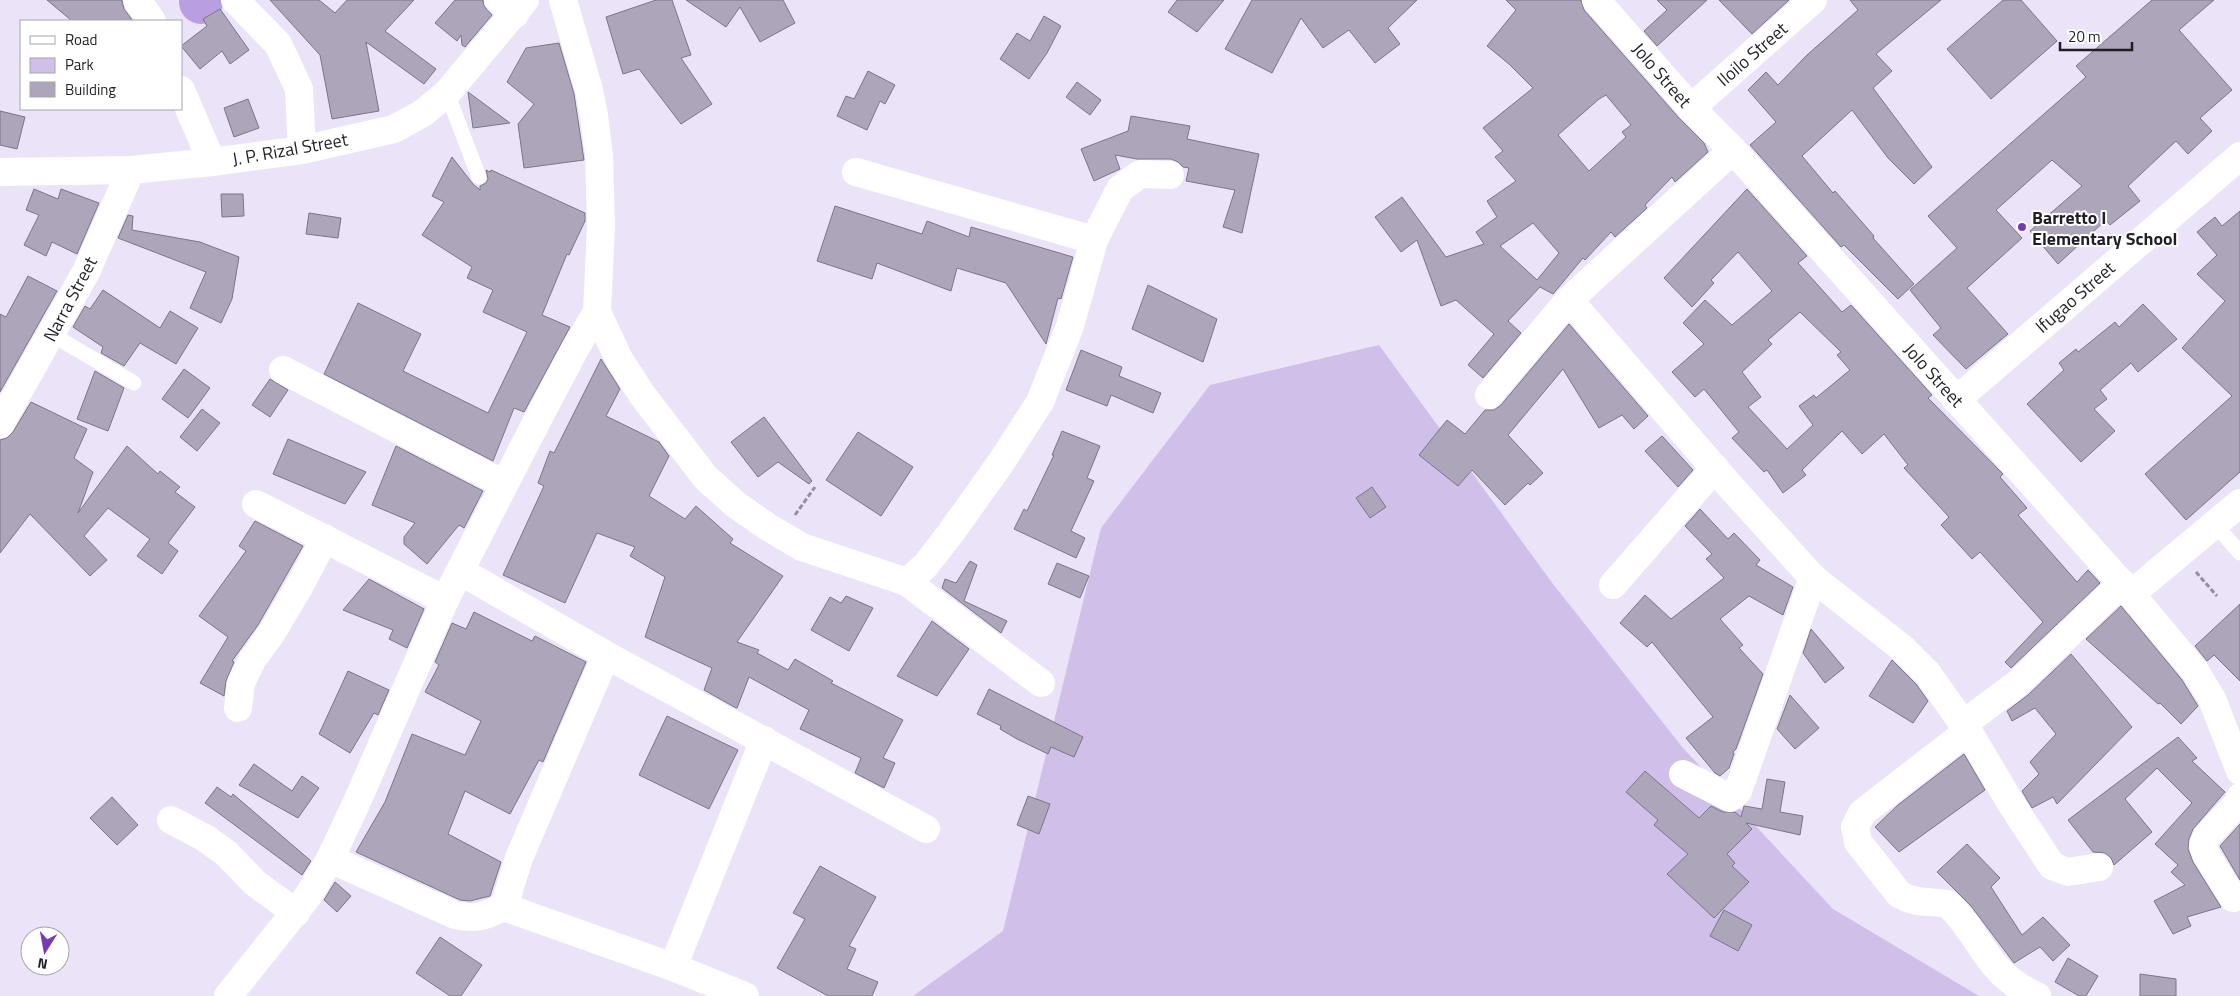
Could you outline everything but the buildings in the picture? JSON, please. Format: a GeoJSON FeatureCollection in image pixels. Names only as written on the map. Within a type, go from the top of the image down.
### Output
{"type":"FeatureCollection","features":[{"type":"Feature","properties":{"kind":"street"},"geometry":{"type":"LineString","coordinates":[[137,0],[151,20]]}},
{"type":"Feature","properties":{"kind":"street"},"geometry":{"type":"LineString","coordinates":[[235,0],[278,44],[299,89],[302,150]]}},
{"type":"Feature","properties":{"kind":"street"},"geometry":{"type":"LineString","coordinates":[[228,996],[296,913],[330,859],[445,600],[575,349],[597,312],[600,278],[601,216],[599,155],[594,116],[563,0]]}},
{"type":"Feature","properties":{"kind":"street","name":"Jolo Street"},"geometry":{"type":"LineString","coordinates":[[1596,0],[1691,108],[1733,150],[2126,588],[2195,671],[2212,699],[2240,771]]}},
{"type":"Feature","properties":{"kind":"street","name":"Iloilo Street"},"geometry":{"type":"LineString","coordinates":[[1691,108],[1813,0]]}},
{"type":"Feature","properties":{"kind":"street","name":"J. P. Rizal Street"},"geometry":{"type":"LineString","coordinates":[[0,172],[132,170],[212,162],[302,150],[394,129],[423,113],[448,93],[512,5]]}},
{"type":"Feature","properties":{"kind":"street"},"geometry":{"type":"LineString","coordinates":[[182,92],[212,162]]}},
{"type":"Feature","properties":{"kind":"street"},"geometry":{"type":"LineString","coordinates":[[1489,394],[1569,300],[1733,150]]}},
{"type":"Feature","properties":{"kind":"street","name":"Ifugao Street"},"geometry":{"type":"LineString","coordinates":[[1956,400],[2240,156]]}},
{"type":"Feature","properties":{"kind":"street","name":"Narra Street"},"geometry":{"type":"LineString","coordinates":[[0,424],[86,272],[132,170]]}},
{"type":"Feature","properties":{"kind":"street"},"geometry":{"type":"LineString","coordinates":[[856,172],[1094,240]]}},
{"type":"Feature","properties":{"kind":"street"},"geometry":{"type":"LineString","coordinates":[[907,582],[925,566],[950,534],[1000,464],[1040,402],[1070,326],[1094,240],[1120,189],[1140,174],[1170,175]]}},
{"type":"Feature","properties":{"kind":"street"},"geometry":{"type":"LineString","coordinates":[[1569,300],[1813,578],[1902,648],[1928,674],[1966,728],[2012,805],[2052,866],[2068,872],[2100,868]]}},
{"type":"Feature","properties":{"kind":"street"},"geometry":{"type":"LineString","coordinates":[[597,312],[619,359],[634,381],[706,478],[735,504],[802,546],[907,582],[1041,683]]}},
{"type":"Feature","properties":{"kind":"street"},"geometry":{"type":"LineString","coordinates":[[282,370],[504,484]]}},
{"type":"Feature","properties":{"kind":"street"},"geometry":{"type":"LineString","coordinates":[[1613,585],[1715,468]]}},
{"type":"Feature","properties":{"kind":"street"},"geometry":{"type":"LineString","coordinates":[[2038,996],[2023,990],[2005,978],[1988,958],[1956,911],[1948,904],[1908,900],[1899,894],[1858,842],[1855,827],[1862,814],[1966,728],[2126,588],[2180,553],[2240,503]]}},
{"type":"Feature","properties":{"kind":"street"},"geometry":{"type":"LineString","coordinates":[[256,504],[445,600]]}},
{"type":"Feature","properties":{"kind":"street"},"geometry":{"type":"LineString","coordinates":[[238,708],[241,683],[252,660],[271,634],[325,538]]}},
{"type":"Feature","properties":{"kind":"street"},"geometry":{"type":"LineString","coordinates":[[460,571],[606,655],[926,829]]}},
{"type":"Feature","properties":{"kind":"street"},"geometry":{"type":"LineString","coordinates":[[1683,774],[1730,798],[1738,791],[1813,578]]}},
{"type":"Feature","properties":{"kind":"street"},"geometry":{"type":"LineString","coordinates":[[504,907],[519,858],[606,655]]}},
{"type":"Feature","properties":{"kind":"street"},"geometry":{"type":"LineString","coordinates":[[673,967],[764,740]]}},
{"type":"Feature","properties":{"kind":"street"},"geometry":{"type":"LineString","coordinates":[[2233,898],[2206,854],[2204,845],[2208,836],[2238,803],[2240,797]]}},
{"type":"Feature","properties":{"kind":"street"},"geometry":{"type":"LineString","coordinates":[[171,820],[205,838],[226,853],[255,883],[296,913]]}},
{"type":"Feature","properties":{"kind":"street"},"geometry":{"type":"LineString","coordinates":[[330,859],[456,915],[472,918],[482,917],[504,907],[673,967],[745,996]]}},
{"type":"Feature","properties":{"kind":"lane"},"geometry":{"type":"LineString","coordinates":[[448,93],[479,177]]}},
{"type":"Feature","properties":{"kind":"lane"},"geometry":{"type":"LineString","coordinates":[[51,334],[134,383]]}},
{"type":"Feature","properties":{"kind":"lane"},"geometry":{"type":"LineString","coordinates":[[2215,524],[2240,553]]}},
{"type":"Feature","properties":{"kind":"path"},"geometry":{"type":"LineString","coordinates":[[781,534],[815,487]]}},
{"type":"Feature","properties":{"kind":"path"},"geometry":{"type":"LineString","coordinates":[[2180,553],[2217,596]]}},
{"type":"Feature","properties":{"kind":"green space"},"geometry":{"type":"Polygon","coordinates":[[[1379,345],[1553,584],[1683,748],[1833,909],[1979,996],[913,996],[1003,931],[1101,528],[1210,385],[1379,345]]]}},
{"type":"Feature","properties":{"kind":"place","name":"Barretto I Elementary School"},"geometry":{"type":"Point","coordinates":[2022,227]}}]}
